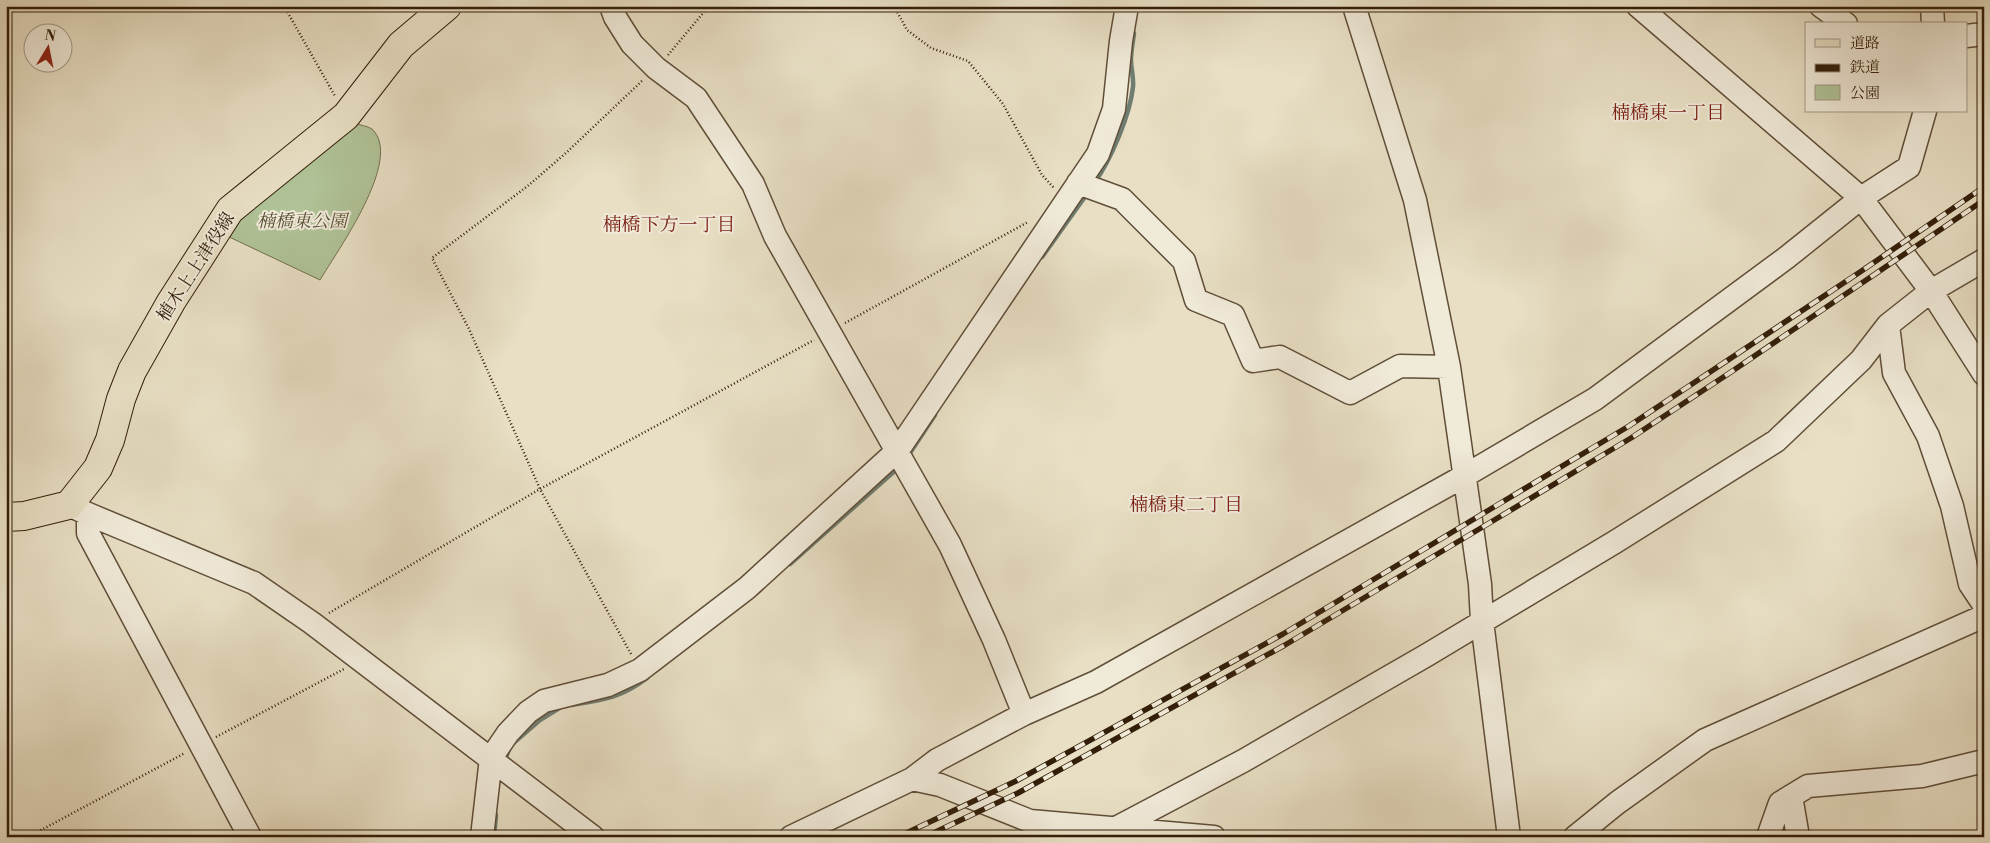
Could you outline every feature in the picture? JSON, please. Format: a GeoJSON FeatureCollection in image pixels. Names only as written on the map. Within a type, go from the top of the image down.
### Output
{"type":"FeatureCollection","features":[{"type":"Feature","properties":{"kind":"main road","name":"植木上上津役線"},"geometry":{"type":"LineString","coordinates":[[78,509],[110,440],[121,399],[132,370],[171,302],[230,210],[346,116],[401,45],[447,6]]}},
{"type":"Feature","properties":{"kind":"main road"},"geometry":{"type":"LineString","coordinates":[[6,517],[78,509]]}},
{"type":"Feature","properties":{"kind":"street"},"geometry":{"type":"LineString","coordinates":[[611,6],[632,44],[656,68],[696,98],[753,184],[775,236],[898,450],[950,545],[994,640],[1024,714]]}},
{"type":"Feature","properties":{"kind":"street"},"geometry":{"type":"LineString","coordinates":[[482,837],[491,758],[508,733],[528,712],[544,701],[608,685],[640,670],[747,588],[898,450],[1098,154],[1114,109],[1121,41],[1127,6]]}},
{"type":"Feature","properties":{"kind":"street"},"geometry":{"type":"LineString","coordinates":[[1354,6],[1415,200],[1449,367],[1466,475],[1480,584],[1482,621],[1509,837]]}},
{"type":"Feature","properties":{"kind":"street"},"geometry":{"type":"LineString","coordinates":[[1822,6],[1843,22]]}},
{"type":"Feature","properties":{"kind":"street"},"geometry":{"type":"LineString","coordinates":[[1932,6],[1933,22]]}},
{"type":"Feature","properties":{"kind":"street"},"geometry":{"type":"LineString","coordinates":[[1641,8],[1861,198],[1931,291],[1974,342],[1984,374]]}},
{"type":"Feature","properties":{"kind":"street"},"geometry":{"type":"LineString","coordinates":[[1968,36],[1984,34]]}},
{"type":"Feature","properties":{"kind":"street"},"geometry":{"type":"LineString","coordinates":[[791,837],[912,779],[937,760],[1024,714],[1096,682],[1466,475],[1595,399],[1786,258],[1861,198],[1909,166],[1925,112]]}},
{"type":"Feature","properties":{"kind":"street"},"geometry":{"type":"LineString","coordinates":[[1072,192],[1122,198],[1184,261],[1196,300],[1233,315],[1253,361],[1280,358],[1350,393],[1400,366],[1449,367]]}},
{"type":"Feature","properties":{"kind":"street"},"geometry":{"type":"LineString","coordinates":[[1108,832],[1243,761],[1427,655],[1615,542],[1776,441],[1861,360],[1888,325],[1931,291],[1984,260]]}},
{"type":"Feature","properties":{"kind":"street"},"geometry":{"type":"LineString","coordinates":[[1888,325],[1894,373],[1928,436],[1952,506],[1970,584],[1984,605]]}},
{"type":"Feature","properties":{"kind":"street"},"geometry":{"type":"LineString","coordinates":[[78,509],[254,583],[312,623],[593,837]]}},
{"type":"Feature","properties":{"kind":"street"},"geometry":{"type":"LineString","coordinates":[[78,509],[88,533],[250,837]]}},
{"type":"Feature","properties":{"kind":"street"},"geometry":{"type":"LineString","coordinates":[[1575,837],[1705,740],[1984,616]]}},
{"type":"Feature","properties":{"kind":"street"},"geometry":{"type":"LineString","coordinates":[[1768,837],[1780,803],[1808,786],[1922,776],[1984,761]]}},
{"type":"Feature","properties":{"kind":"street"},"geometry":{"type":"LineString","coordinates":[[912,779],[940,785],[1030,821],[1108,832],[1214,837]]}},
{"type":"Feature","properties":{"kind":"street"},"geometry":{"type":"LineString","coordinates":[[1791,796],[1798,837]]}},
{"type":"Feature","properties":{"kind":"path"},"geometry":{"type":"LineString","coordinates":[[284,6],[346,116]]}},
{"type":"Feature","properties":{"kind":"path"},"geometry":{"type":"LineString","coordinates":[[640,670],[540,489],[469,329],[432,258],[529,184],[567,152],[656,68],[709,6]]}},
{"type":"Feature","properties":{"kind":"path"},"geometry":{"type":"LineString","coordinates":[[894,6],[908,30],[931,48],[968,61],[1003,104],[1042,175],[1072,192]]}},
{"type":"Feature","properties":{"kind":"path"},"geometry":{"type":"LineString","coordinates":[[312,623],[540,489],[1034,219]]}},
{"type":"Feature","properties":{"kind":"path"},"geometry":{"type":"LineString","coordinates":[[28,837],[277,706],[360,660]]}},
{"type":"Feature","properties":{"kind":"green space","name":"楠橋東公園"},"geometry":{"type":"Polygon","coordinates":[[[354,123],[372,129],[380,143],[380,161],[374,182],[364,205],[320,280],[225,235],[243,210],[354,123]]]}},
{"type":"Feature","properties":{"kind":"waterway"},"geometry":{"type":"LineString","coordinates":[[1095,182],[1113,149],[1128,110],[1133,87],[1131,60],[1134,33]]}},
{"type":"Feature","properties":{"kind":"waterway"},"geometry":{"type":"LineString","coordinates":[[1042,257],[1087,194]]}},
{"type":"Feature","properties":{"kind":"waterway"},"geometry":{"type":"LineString","coordinates":[[908,456],[935,415]]}},
{"type":"Feature","properties":{"kind":"waterway"},"geometry":{"type":"LineString","coordinates":[[790,564],[898,468]]}},
{"type":"Feature","properties":{"kind":"waterway"},"geometry":{"type":"LineString","coordinates":[[571,705],[620,694],[647,678]]}},
{"type":"Feature","properties":{"kind":"waterway"},"geometry":{"type":"LineString","coordinates":[[505,761],[510,746],[540,720],[561,707]]}},
{"type":"Feature","properties":{"kind":"waterway"},"geometry":{"type":"LineString","coordinates":[[494,837],[496,815]]}},
{"type":"Feature","properties":{"kind":"railway"},"geometry":{"type":"LineString","coordinates":[[898,837],[1016,781],[1283,634],[1629,426],[1984,187]]}},
{"type":"Feature","properties":{"kind":"railway"},"geometry":{"type":"LineString","coordinates":[[925,837],[1018,793],[1285,645],[1631,438],[1984,200]]}},
{"type":"Feature","properties":{"kind":"district","name":"楠橋東一丁目"},"geometry":{"type":"Point","coordinates":[1668,113]}},
{"type":"Feature","properties":{"kind":"district","name":"楠橋下方一丁目"},"geometry":{"type":"Point","coordinates":[669,225]}},
{"type":"Feature","properties":{"kind":"district","name":"楠橋東二丁目"},"geometry":{"type":"Point","coordinates":[1186,505]}}]}
